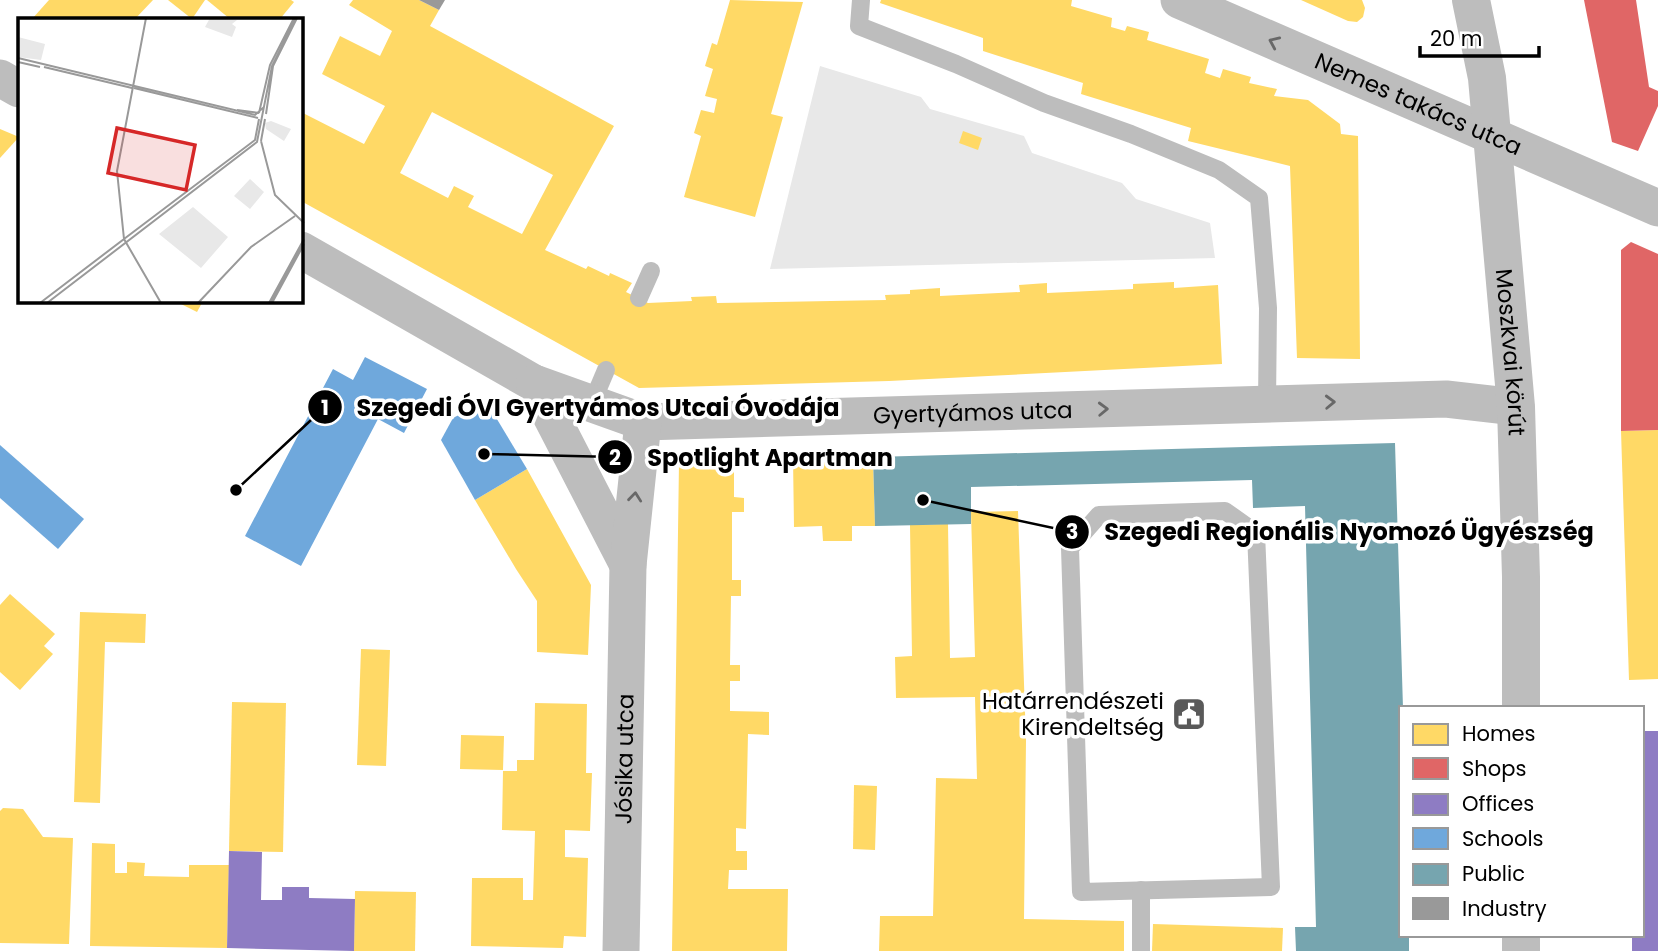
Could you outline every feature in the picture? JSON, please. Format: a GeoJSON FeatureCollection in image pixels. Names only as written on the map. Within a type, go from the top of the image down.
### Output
{"type":"FeatureCollection","features":[{"type":"Feature","properties":{"kind":"main road","name":"Moszkvai körút"},"geometry":{"type":"LineString","coordinates":[[1471,0],[1487,78],[1517,407],[1521,706]]}},
{"type":"Feature","properties":{"kind":"street","name":"Nemes takács utca"},"geometry":{"type":"LineString","coordinates":[[1179,0],[1658,208]]}},
{"type":"Feature","properties":{"kind":"street"},"geometry":{"type":"LineString","coordinates":[[0,78],[18,88]]}},
{"type":"Feature","properties":{"kind":"street","name":"Gyertyámos utca"},"geometry":{"type":"LineString","coordinates":[[303,251],[534,383],[643,422],[1446,399],[1517,407]]}},
{"type":"Feature","properties":{"kind":"street","name":"Jósika utca"},"geometry":{"type":"LineString","coordinates":[[534,383],[628,565]]}},
{"type":"Feature","properties":{"kind":"street","name":"Jósika utca"},"geometry":{"type":"LineString","coordinates":[[621,951],[628,565],[643,422]]}},
{"type":"Feature","properties":{"kind":"lane"},"geometry":{"type":"LineString","coordinates":[[861,0],[859,26],[957,64],[1044,103],[1131,134],[1219,170],[1259,198],[1268,308],[1267,404]]}},
{"type":"Feature","properties":{"kind":"lane"},"geometry":{"type":"LineString","coordinates":[[639,299],[651,271]]}},
{"type":"Feature","properties":{"kind":"lane"},"geometry":{"type":"LineString","coordinates":[[592,403],[606,370]]}},
{"type":"Feature","properties":{"kind":"lane"},"geometry":{"type":"LineString","coordinates":[[1225,511],[1255,533],[1271,887],[1141,890],[1081,892],[1070,548],[1099,515],[1225,511]]}},
{"type":"Feature","properties":{"kind":"lane"},"geometry":{"type":"LineString","coordinates":[[1141,890],[1141,951]]}},
{"type":"Feature","properties":{"kind":"shaded area"},"geometry":{"type":"Polygon","coordinates":[[[820,66],[921,97],[930,109],[1024,136],[1032,153],[1122,183],[1136,199],[1210,223],[1215,258],[770,269],[820,66]]]}},
{"type":"Feature","properties":{"kind":"building: Homes"},"geometry":{"type":"Polygon","coordinates":[[[49,0],[153,0],[136,18],[33,18],[49,0]]]}},
{"type":"Feature","properties":{"kind":"building: Homes"},"geometry":{"type":"Polygon","coordinates":[[[168,0],[205,0],[191,18],[168,0]]]}},
{"type":"Feature","properties":{"kind":"building: Homes"},"geometry":{"type":"Polygon","coordinates":[[[207,0],[294,2],[281,18],[229,18],[207,0]]]}},
{"type":"Feature","properties":{"kind":"building: Homes"},"geometry":{"type":"Polygon","coordinates":[[[353,0],[419,0],[439,10],[430,26],[614,126],[545,250],[586,269],[588,266],[632,283],[626,292],[648,303],[692,301],[691,297],[716,296],[717,303],[886,300],[885,295],[910,294],[910,290],[940,288],[940,296],[1020,292],[1019,285],[1047,283],[1047,293],[1133,289],[1133,284],[1174,282],[1174,288],[1218,285],[1222,364],[889,381],[639,388],[303,202],[303,113],[364,144],[385,106],[322,74],[340,36],[380,56],[392,31],[349,5],[353,0]],[[432,112],[400,173],[448,198],[454,186],[474,196],[468,207],[522,234],[553,175],[432,112]]]}},
{"type":"Feature","properties":{"kind":"building: Homes"},"geometry":{"type":"Polygon","coordinates":[[[730,0],[803,2],[771,114],[783,117],[755,217],[684,197],[701,136],[694,133],[701,110],[714,113],[717,99],[705,96],[713,69],[705,66],[712,43],[717,45],[730,0]]]}},
{"type":"Feature","properties":{"kind":"building: Homes"},"geometry":{"type":"Polygon","coordinates":[[[881,0],[1072,0],[1071,6],[1112,18],[1111,27],[1125,31],[1127,26],[1149,32],[1147,40],[1209,59],[1205,73],[1220,78],[1223,69],[1251,77],[1249,83],[1277,89],[1274,96],[1308,100],[1340,124],[1341,134],[1358,136],[1360,359],[1297,358],[1290,166],[1188,141],[1191,128],[1081,94],[1083,83],[983,51],[983,38],[880,3],[881,0]]]}},
{"type":"Feature","properties":{"kind":"building: Homes"},"geometry":{"type":"Polygon","coordinates":[[[1301,0],[1362,0],[1365,8],[1363,17],[1357,22],[1348,21],[1301,0]]]}},
{"type":"Feature","properties":{"kind":"building: Homes"},"geometry":{"type":"Polygon","coordinates":[[[0,129],[18,138],[0,158],[0,129]]]}},
{"type":"Feature","properties":{"kind":"building: Homes"},"geometry":{"type":"Polygon","coordinates":[[[963,131],[982,138],[978,150],[959,143],[963,131]]]}},
{"type":"Feature","properties":{"kind":"building: Homes"},"geometry":{"type":"Polygon","coordinates":[[[179,303],[202,303],[197,312],[179,303]]]}},
{"type":"Feature","properties":{"kind":"building: Homes"},"geometry":{"type":"Polygon","coordinates":[[[1658,430],[1658,679],[1629,680],[1621,431],[1658,430]]]}},
{"type":"Feature","properties":{"kind":"building: Homes"},"geometry":{"type":"Polygon","coordinates":[[[873,457],[875,526],[852,526],[852,541],[823,541],[822,526],[794,527],[793,458],[873,457]]]}},
{"type":"Feature","properties":{"kind":"building: Homes"},"geometry":{"type":"Polygon","coordinates":[[[679,462],[734,462],[734,497],[744,498],[744,512],[732,512],[732,580],[741,580],[741,596],[731,596],[730,665],[740,665],[740,681],[730,681],[730,711],[769,712],[769,735],[748,734],[746,829],[736,828],[736,851],[747,851],[747,870],[729,870],[728,889],[788,889],[787,951],[672,951],[679,462]]]}},
{"type":"Feature","properties":{"kind":"building: Homes"},"geometry":{"type":"Polygon","coordinates":[[[527,469],[591,585],[588,655],[537,652],[537,601],[475,500],[527,469]]]}},
{"type":"Feature","properties":{"kind":"building: Homes"},"geometry":{"type":"Polygon","coordinates":[[[1018,511],[1026,741],[1024,919],[1124,921],[1124,951],[879,951],[880,916],[933,916],[936,778],[977,779],[975,697],[896,698],[895,657],[912,656],[910,525],[948,524],[950,658],[975,657],[971,512],[1018,511]]]}},
{"type":"Feature","properties":{"kind":"building: Homes"},"geometry":{"type":"Polygon","coordinates":[[[10,594],[55,634],[44,646],[53,654],[20,690],[0,672],[0,605],[10,594]]]}},
{"type":"Feature","properties":{"kind":"building: Homes"},"geometry":{"type":"Polygon","coordinates":[[[80,612],[146,614],[145,643],[105,642],[100,803],[74,802],[80,612]]]}},
{"type":"Feature","properties":{"kind":"building: Homes"},"geometry":{"type":"Polygon","coordinates":[[[361,649],[390,650],[386,766],[357,765],[361,649]]]}},
{"type":"Feature","properties":{"kind":"building: Homes"},"geometry":{"type":"Polygon","coordinates":[[[232,702],[286,703],[283,852],[229,851],[232,702]]]}},
{"type":"Feature","properties":{"kind":"building: Homes"},"geometry":{"type":"Polygon","coordinates":[[[535,703],[587,704],[586,773],[592,773],[590,831],[565,830],[565,857],[588,858],[586,937],[564,936],[563,948],[471,946],[472,878],[523,878],[523,900],[533,900],[535,831],[502,830],[503,771],[517,771],[517,760],[534,760],[535,703]]]}},
{"type":"Feature","properties":{"kind":"building: Homes"},"geometry":{"type":"Polygon","coordinates":[[[461,735],[504,736],[503,770],[460,769],[461,735]]]}},
{"type":"Feature","properties":{"kind":"building: Homes"},"geometry":{"type":"Polygon","coordinates":[[[854,785],[877,786],[875,850],[853,849],[854,785]]]}},
{"type":"Feature","properties":{"kind":"building: Homes"},"geometry":{"type":"Polygon","coordinates":[[[3,808],[23,809],[43,837],[73,838],[69,944],[0,943],[0,811],[3,808]]]}},
{"type":"Feature","properties":{"kind":"building: Homes"},"geometry":{"type":"Polygon","coordinates":[[[92,843],[115,844],[115,873],[127,873],[127,862],[145,863],[144,876],[189,877],[189,865],[229,865],[227,948],[90,946],[92,843]]]}},
{"type":"Feature","properties":{"kind":"building: Homes"},"geometry":{"type":"Polygon","coordinates":[[[355,891],[416,892],[415,951],[354,951],[355,891]]]}},
{"type":"Feature","properties":{"kind":"building: Homes"},"geometry":{"type":"Polygon","coordinates":[[[1153,924],[1283,928],[1282,951],[1152,951],[1153,924]]]}},
{"type":"Feature","properties":{"kind":"building: Shops"},"geometry":{"type":"Polygon","coordinates":[[[1584,0],[1636,0],[1649,87],[1658,91],[1658,106],[1638,151],[1612,142],[1584,0]]]}},
{"type":"Feature","properties":{"kind":"building: Shops"},"geometry":{"type":"Polygon","coordinates":[[[1631,242],[1658,254],[1658,430],[1621,431],[1621,250],[1631,242]]]}},
{"type":"Feature","properties":{"kind":"building: Offices"},"geometry":{"type":"Polygon","coordinates":[[[1644,731],[1658,731],[1658,951],[1632,951],[1632,937],[1644,937],[1644,731]]]}},
{"type":"Feature","properties":{"kind":"building: Offices"},"geometry":{"type":"Polygon","coordinates":[[[229,851],[262,852],[261,900],[282,900],[282,887],[309,887],[309,898],[355,899],[354,951],[227,948],[229,851]]]}},
{"type":"Feature","properties":{"kind":"building: Schools"},"geometry":{"type":"Polygon","coordinates":[[[365,357],[427,389],[404,433],[378,419],[301,566],[245,536],[333,369],[353,380],[365,357]]]}},
{"type":"Feature","properties":{"kind":"building: Schools"},"geometry":{"type":"Polygon","coordinates":[[[486,401],[527,469],[475,500],[441,440],[453,418],[486,401]]]}},
{"type":"Feature","properties":{"kind":"building: Schools"},"geometry":{"type":"Polygon","coordinates":[[[0,445],[84,519],[58,549],[0,498],[0,445]]]}},
{"type":"Feature","properties":{"kind":"building: Public"},"geometry":{"type":"Polygon","coordinates":[[[1395,443],[1403,706],[1399,706],[1399,937],[1409,937],[1409,951],[1296,951],[1295,927],[1316,927],[1305,506],[1253,508],[1252,480],[971,487],[971,524],[875,526],[873,457],[1395,443]]]}},
{"type":"Feature","properties":{"kind":"building: Industry"},"geometry":{"type":"Polygon","coordinates":[[[419,0],[445,0],[439,10],[419,0]]]}},
{"type":"Feature","properties":{"kind":"place","name":"Spotlight Apartman"},"geometry":{"type":"Point","coordinates":[484,454]}},
{"type":"Feature","properties":{"kind":"place","name":"Szegedi ÓVI Gyertyámos Utcai Óvodája"},"geometry":{"type":"Point","coordinates":[236,490]}},
{"type":"Feature","properties":{"kind":"place","name":"Szegedi Regionális Nyomozó Ügyészség"},"geometry":{"type":"Point","coordinates":[923,500]}},
{"type":"Feature","properties":{"kind":"place","name":"Határrendészeti Kirendeltség"},"geometry":{"type":"Point","coordinates":[1189,714]}}]}
